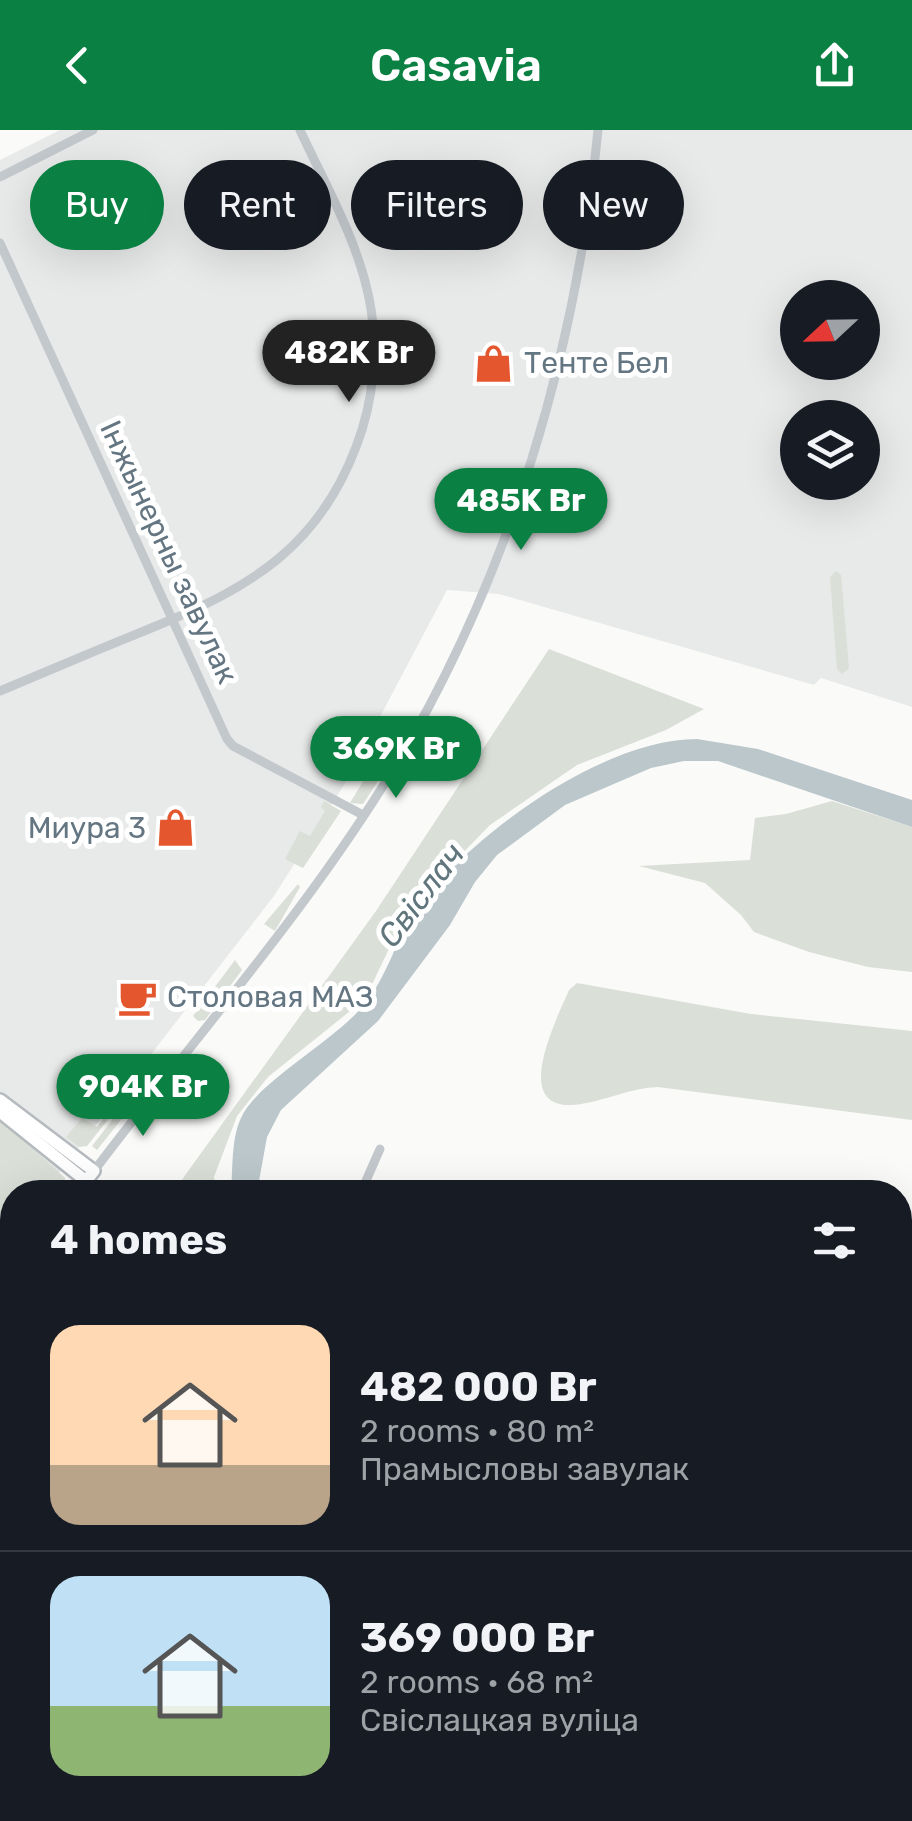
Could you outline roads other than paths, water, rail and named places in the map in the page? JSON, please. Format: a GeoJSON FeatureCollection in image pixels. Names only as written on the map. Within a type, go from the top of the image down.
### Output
{"type":"FeatureCollection","features":[{"type":"Feature","properties":{"kind":"main road"},"geometry":{"type":"LineString","coordinates":[[0,1100],[90,1176]]}},
{"type":"Feature","properties":{"kind":"main road"},"geometry":{"type":"LineString","coordinates":[[0,1112],[90,1176]]}},
{"type":"Feature","properties":{"kind":"main road"},"geometry":{"type":"LineString","coordinates":[[87,1180],[90,1176]]}},
{"type":"Feature","properties":{"kind":"street"},"geometry":{"type":"LineString","coordinates":[[0,177],[94,130]]}},
{"type":"Feature","properties":{"kind":"street"},"geometry":{"type":"LineString","coordinates":[[0,691],[240,588],[296,545],[338,488],[367,412],[374,352],[369,296],[344,224],[300,130]]}},
{"type":"Feature","properties":{"kind":"street"},"geometry":{"type":"LineString","coordinates":[[90,1176],[314,886],[364,815],[448,671],[510,526],[559,362],[583,241],[598,130]]}},
{"type":"Feature","properties":{"kind":"street","name":"Інжынерны завулак"},"geometry":{"type":"LineString","coordinates":[[0,244],[223,731],[233,746],[364,815]]}},
{"type":"Feature","properties":{"kind":"street"},"geometry":{"type":"LineString","coordinates":[[366,1180],[380,1149]]}},
{"type":"Feature","properties":{"kind":"place","name":"Тенте Бел"},"geometry":{"type":"Point","coordinates":[494,363]}},
{"type":"Feature","properties":{"kind":"place","name":"Миура 3"},"geometry":{"type":"Point","coordinates":[176,828]}},
{"type":"Feature","properties":{"kind":"place","name":"Столовая МАЗ"},"geometry":{"type":"Point","coordinates":[137,997]}},
{"type":"Feature","properties":{"kind":"water label","name":"Свіслач"},"geometry":{"type":"Point","coordinates":[421,895]}}]}
